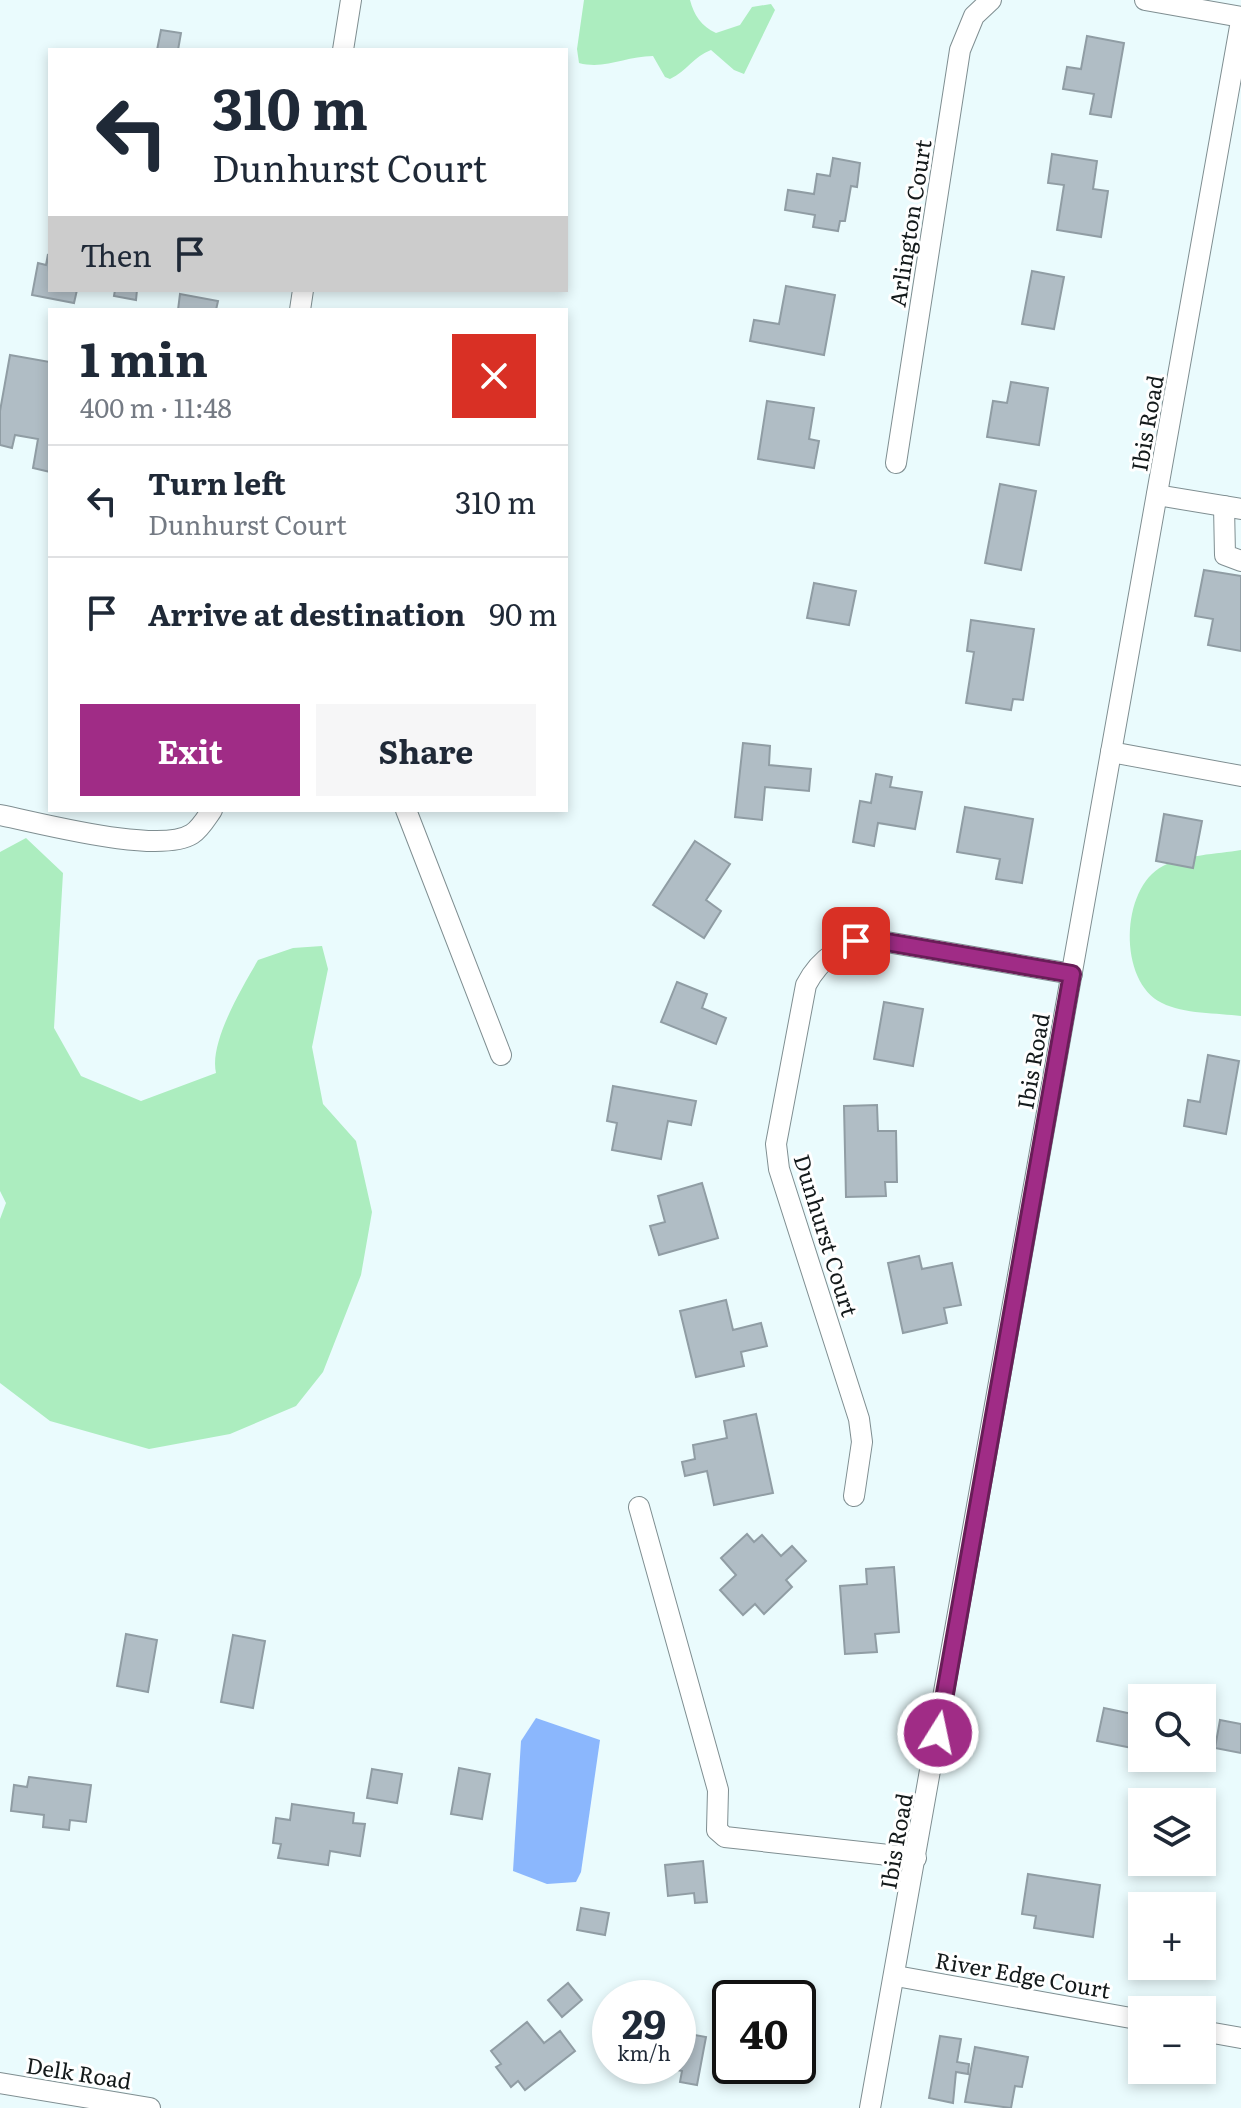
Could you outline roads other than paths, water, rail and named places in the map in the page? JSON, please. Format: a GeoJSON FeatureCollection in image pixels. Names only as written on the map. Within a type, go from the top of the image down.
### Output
{"type":"FeatureCollection","features":[{"type":"Feature","properties":{"kind":"street"},"geometry":{"type":"LineString","coordinates":[[343,48],[351,0]]}},
{"type":"Feature","properties":{"kind":"street","name":"Arlington Court"},"geometry":{"type":"LineString","coordinates":[[896,463],[960,50],[974,16],[991,0]]}},
{"type":"Feature","properties":{"kind":"street"},"geometry":{"type":"LineString","coordinates":[[1145,0],[1241,19]]}},
{"type":"Feature","properties":{"kind":"street","name":"Ibis Road"},"geometry":{"type":"LineString","coordinates":[[870,2108],[896,1976],[1241,19]]}},
{"type":"Feature","properties":{"kind":"street"},"geometry":{"type":"LineString","coordinates":[[1157,495],[1233,508],[1225,555],[1241,561]]}},
{"type":"Feature","properties":{"kind":"street"},"geometry":{"type":"LineString","coordinates":[[1111,752],[1241,776]]}},
{"type":"Feature","properties":{"kind":"street"},"geometry":{"type":"LineString","coordinates":[[0,815],[135,841],[172,842],[193,834],[210,812]]}},
{"type":"Feature","properties":{"kind":"street"},"geometry":{"type":"LineString","coordinates":[[407,812],[501,1055]]}},
{"type":"Feature","properties":{"kind":"street","name":"Dunhurst Court"},"geometry":{"type":"LineString","coordinates":[[854,1496],[862,1442],[859,1419],[779,1171],[776,1144],[806,985],[814,969],[829,956],[856,941],[875,940],[1072,974]]}},
{"type":"Feature","properties":{"kind":"street"},"geometry":{"type":"LineString","coordinates":[[639,1507],[718,1790],[717,1830],[725,1837],[916,1858]]}},
{"type":"Feature","properties":{"kind":"street","name":"River Edge Court"},"geometry":{"type":"LineString","coordinates":[[896,1976],[1128,2017]]}},
{"type":"Feature","properties":{"kind":"street"},"geometry":{"type":"LineString","coordinates":[[1216,2034],[1241,2038]]}},
{"type":"Feature","properties":{"kind":"street","name":"Delk Road"},"geometry":{"type":"LineString","coordinates":[[0,2083],[150,2108]]}},
{"type":"Feature","properties":{"kind":"water"},"geometry":{"type":"Polygon","coordinates":[[[536,1718],[600,1740],[581,1872],[576,1882],[547,1884],[513,1871],[521,1741],[536,1718]]]}}]}
